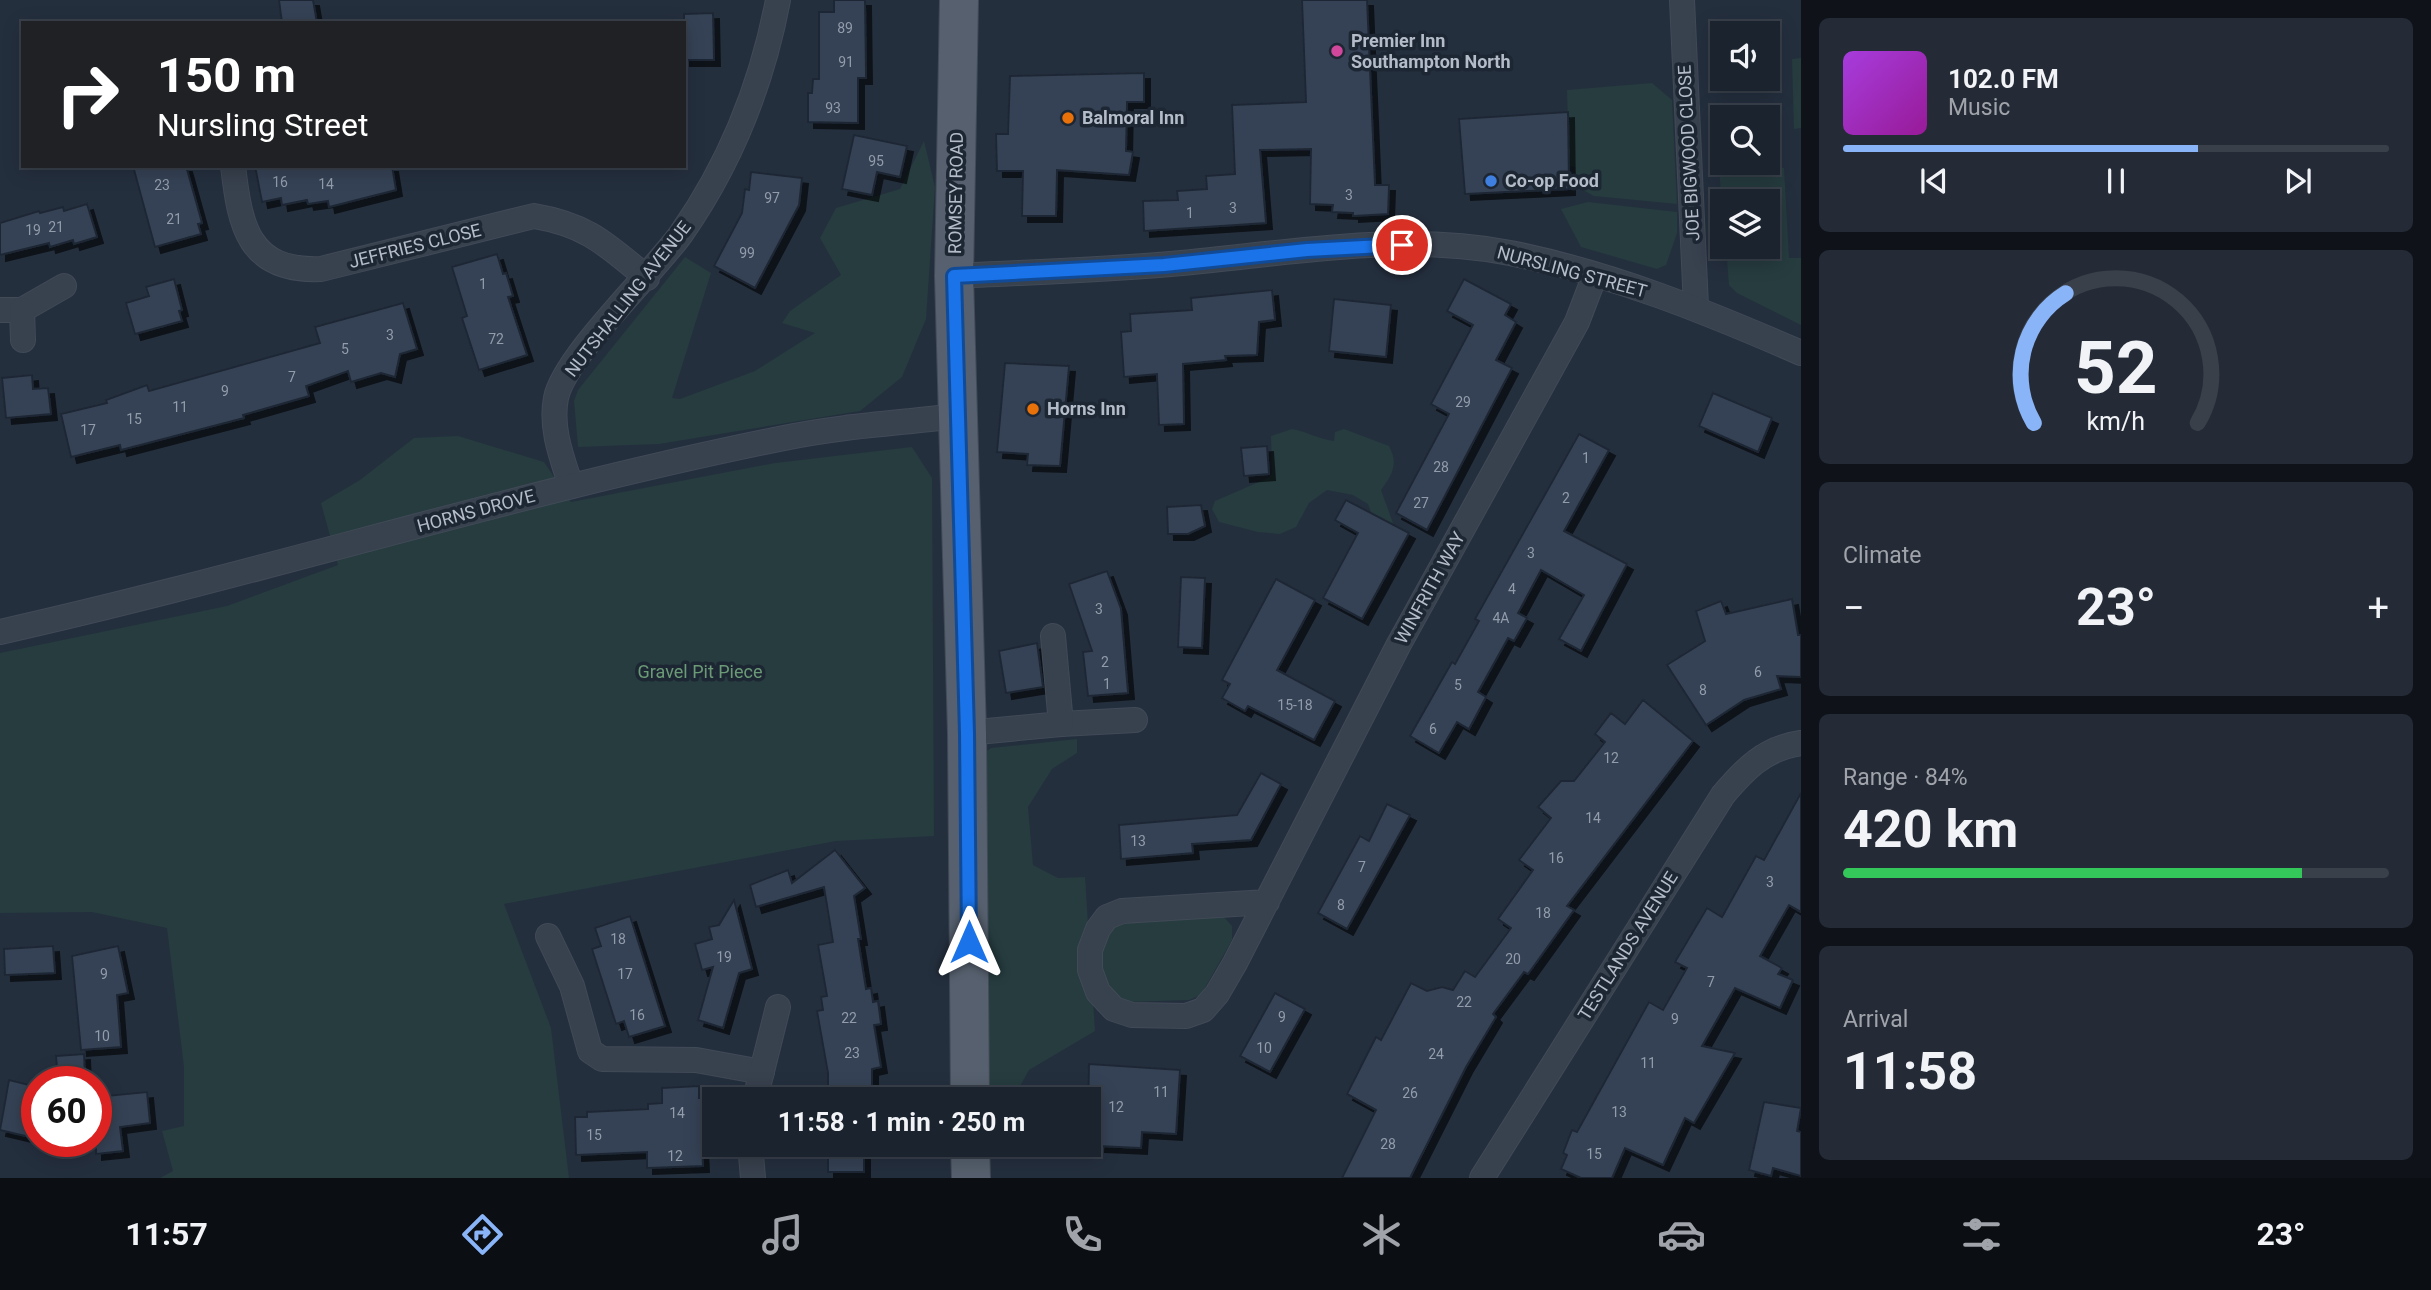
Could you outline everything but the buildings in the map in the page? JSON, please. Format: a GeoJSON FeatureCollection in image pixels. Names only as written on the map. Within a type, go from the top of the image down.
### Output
{"type":"FeatureCollection","features":[{"type":"Feature","properties":{"kind":"main road","name":"ROMSEY ROAD"},"geometry":{"type":"LineString","coordinates":[[959,0],[954,276],[967,733],[970,1087]]}},
{"type":"Feature","properties":{"kind":"main road"},"geometry":{"type":"LineString","coordinates":[[970,1157],[971,1178]]}},
{"type":"Feature","properties":{"kind":"street","name":"NUTSHALLING AVENUE"},"geometry":{"type":"LineString","coordinates":[[571,486],[557,441],[556,396],[570,367],[647,278],[689,222],[737,135],[759,80],[778,0]]}},
{"type":"Feature","properties":{"kind":"street","name":"JOE BIGWOOD CLOSE"},"geometry":{"type":"LineString","coordinates":[[1682,0],[1696,307]]}},
{"type":"Feature","properties":{"kind":"street","name":"JEFFRIES CLOSE"},"geometry":{"type":"LineString","coordinates":[[233,168],[237,205],[249,241],[274,261],[297,270],[321,269],[534,216],[561,221],[590,232],[647,278]]}},
{"type":"Feature","properties":{"kind":"street","name":"NURSLING STREET"},"geometry":{"type":"LineString","coordinates":[[954,276],[1140,266],[1307,250],[1426,244],[1509,253],[1595,275],[1696,307],[1801,353]]}},
{"type":"Feature","properties":{"kind":"street","name":"WINFRITH WAY"},"geometry":{"type":"LineString","coordinates":[[1266,902],[1122,911],[1107,917],[1098,929],[1090,950],[1090,970],[1098,992],[1114,1009],[1132,1015],[1186,1016],[1203,1010],[1217,994],[1266,902],[1399,644],[1577,322],[1595,275]]}},
{"type":"Feature","properties":{"kind":"street"},"geometry":{"type":"LineString","coordinates":[[23,340],[11,310],[64,286]]}},
{"type":"Feature","properties":{"kind":"street","name":"HORNS DROVE"},"geometry":{"type":"LineString","coordinates":[[0,632],[123,604],[571,486],[787,437],[957,415]]}},
{"type":"Feature","properties":{"kind":"street"},"geometry":{"type":"LineString","coordinates":[[1054,636],[1061,724]]}},
{"type":"Feature","properties":{"kind":"street"},"geometry":{"type":"LineString","coordinates":[[967,733],[1135,720]]}},
{"type":"Feature","properties":{"kind":"street","name":"TESTLANDS AVENUE"},"geometry":{"type":"LineString","coordinates":[[1482,1178],[1723,795],[1748,766],[1761,757],[1801,743]]}},
{"type":"Feature","properties":{"kind":"street"},"geometry":{"type":"LineString","coordinates":[[548,936],[572,986],[590,1051],[602,1059],[696,1060],[762,1072]]}},
{"type":"Feature","properties":{"kind":"street"},"geometry":{"type":"LineString","coordinates":[[758,1087],[778,1007]]}},
{"type":"Feature","properties":{"kind":"street"},"geometry":{"type":"LineString","coordinates":[[751,1157],[753,1178]]}},
{"type":"Feature","properties":{"kind":"green space"},"geometry":{"type":"Polygon","coordinates":[[[1801,58],[1801,128],[1794,129],[1792,59],[1801,58]]]}},
{"type":"Feature","properties":{"kind":"green space"},"geometry":{"type":"Polygon","coordinates":[[[1652,83],[1672,100],[1677,204],[1594,196],[1577,187],[1575,167],[1569,166],[1567,90],[1652,83]]]}},
{"type":"Feature","properties":{"kind":"green space"},"geometry":{"type":"Polygon","coordinates":[[[924,141],[935,187],[926,319],[902,377],[860,411],[659,444],[578,447],[574,401],[578,390],[685,257],[711,273],[672,398],[680,399],[755,371],[815,333],[782,323],[790,311],[841,275],[820,238],[836,208],[900,189],[924,141]]]}},
{"type":"Feature","properties":{"kind":"green space"},"geometry":{"type":"Polygon","coordinates":[[[1780,168],[1784,168],[1789,258],[1801,258],[1801,325],[1737,293],[1729,285],[1727,259],[1780,259],[1780,189],[1721,189],[1720,175],[1780,175],[1780,168]]]}},
{"type":"Feature","properties":{"kind":"green space"},"geometry":{"type":"Polygon","coordinates":[[[1588,202],[1677,212],[1677,233],[1666,265],[1657,269],[1581,247],[1561,209],[1588,202]]]}},
{"type":"Feature","properties":{"kind":"green space"},"geometry":{"type":"Polygon","coordinates":[[[1292,429],[1334,441],[1335,432],[1344,429],[1389,446],[1394,464],[1381,490],[1393,523],[1392,533],[1377,530],[1368,504],[1353,495],[1327,490],[1309,503],[1296,527],[1280,534],[1258,532],[1219,522],[1212,509],[1215,501],[1268,478],[1272,474],[1271,436],[1292,429]]]}},
{"type":"Feature","properties":{"kind":"green space","name":"Gravel Pit Piece"},"geometry":{"type":"Polygon","coordinates":[[[458,436],[544,462],[571,502],[775,463],[912,447],[932,478],[934,836],[836,841],[504,904],[551,1028],[569,1178],[160,1178],[173,1171],[162,1131],[184,1126],[184,1067],[167,928],[92,912],[0,913],[0,653],[227,606],[338,565],[321,503],[360,480],[414,438],[458,436]]]}},
{"type":"Feature","properties":{"kind":"green space"},"geometry":{"type":"Polygon","coordinates":[[[1077,739],[1077,753],[1052,769],[1028,807],[1033,865],[1058,878],[1085,877],[1095,1031],[1029,1070],[1020,1087],[978,1087],[978,757],[991,748],[1077,739]]]}},
{"type":"Feature","properties":{"kind":"green space"},"geometry":{"type":"Polygon","coordinates":[[[1223,916],[1232,926],[1232,940],[1201,995],[1189,1000],[1128,1002],[1106,989],[1101,968],[1101,951],[1107,935],[1123,920],[1223,916]]]}},
{"type":"Feature","properties":{"kind":"place","name":"Premier Inn Southampton North"},"geometry":{"type":"Point","coordinates":[1337,51]}},
{"type":"Feature","properties":{"kind":"place","name":"Balmoral Inn"},"geometry":{"type":"Point","coordinates":[1068,118]}},
{"type":"Feature","properties":{"kind":"place","name":"Co-op Food"},"geometry":{"type":"Point","coordinates":[1491,181]}},
{"type":"Feature","properties":{"kind":"place","name":"Horns Inn"},"geometry":{"type":"Point","coordinates":[1033,409]}},
{"type":"Feature","properties":{"kind":"route"},"geometry":{"type":"LineString","coordinates":[[969,942],[967,733],[954,276],[1164,265],[1307,250],[1402,245]]}}]}
